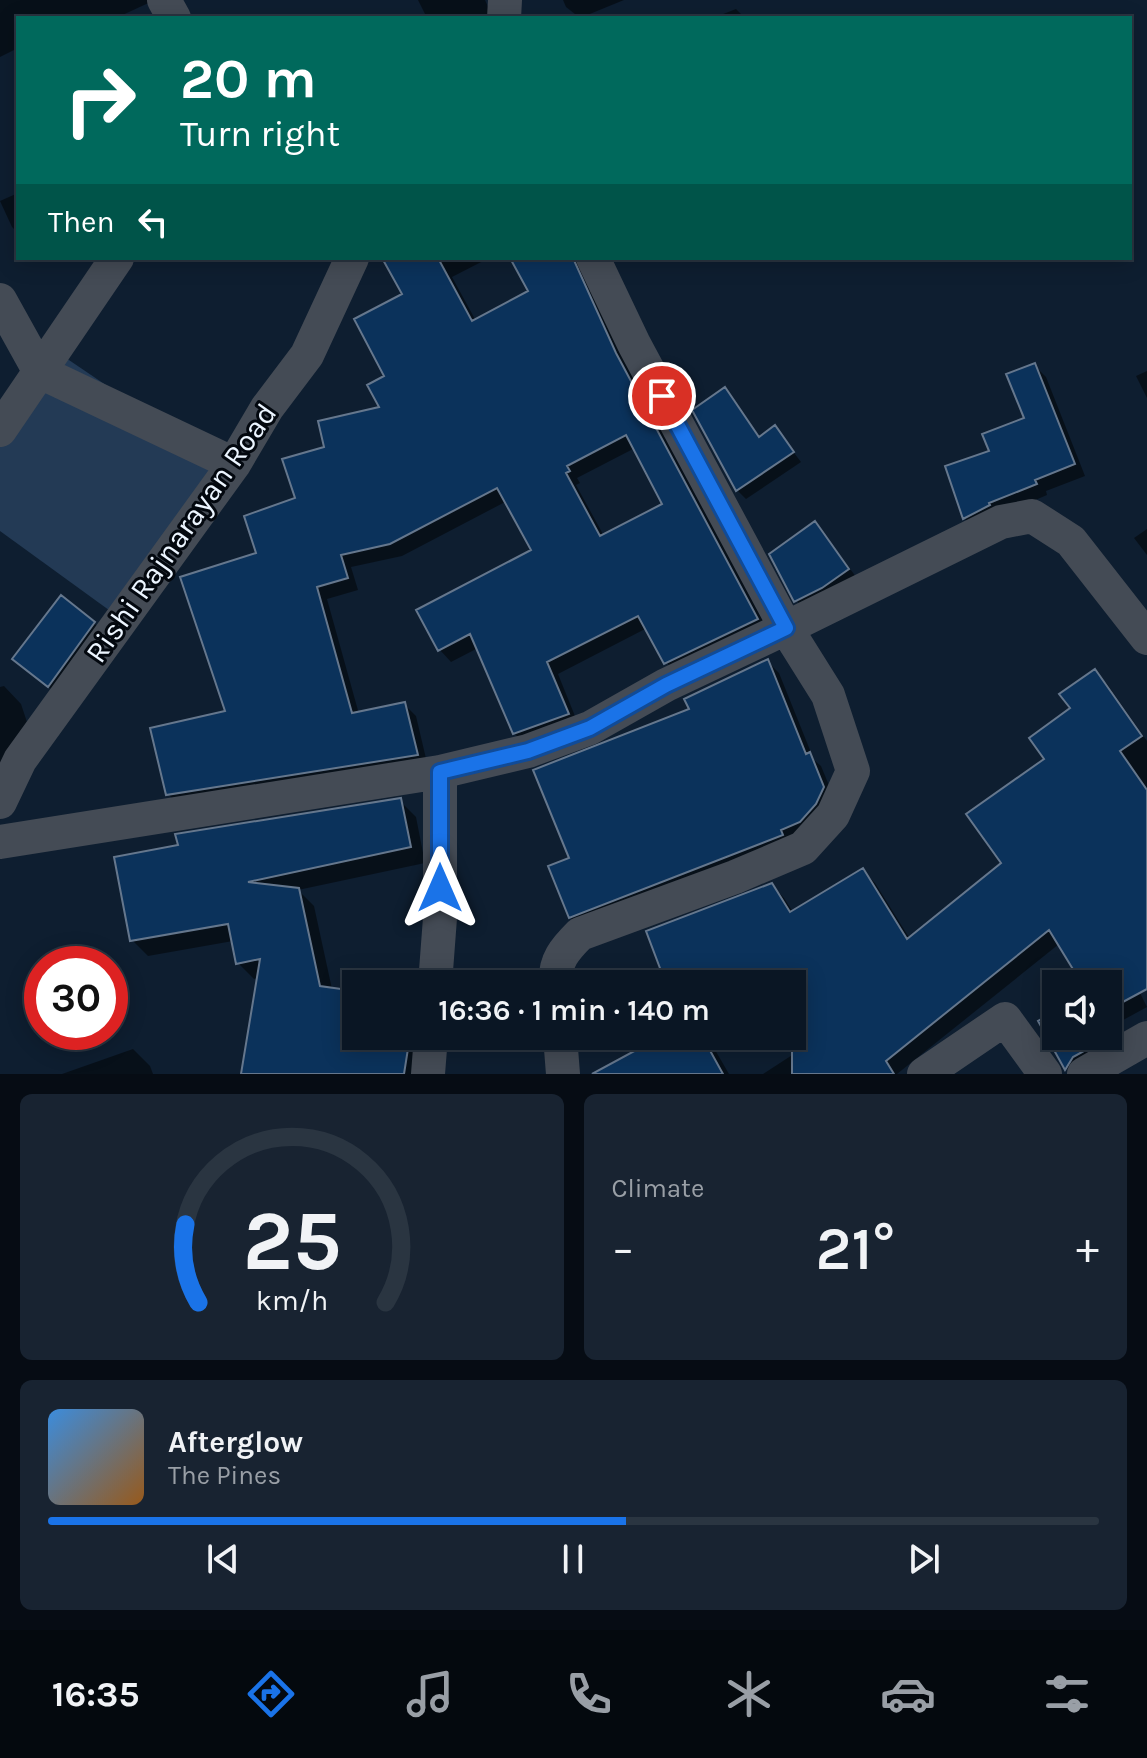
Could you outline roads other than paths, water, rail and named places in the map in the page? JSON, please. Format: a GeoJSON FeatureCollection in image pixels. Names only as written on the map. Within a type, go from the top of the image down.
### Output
{"type":"FeatureCollection","features":[{"type":"Feature","properties":{"kind":"street"},"geometry":{"type":"LineString","coordinates":[[0,430],[116,260]]}},
{"type":"Feature","properties":{"kind":"street","name":"Rishi Rajnarayan Road"},"geometry":{"type":"LineString","coordinates":[[0,802],[20,760],[234,464],[267,408],[307,355],[351,260]]}},
{"type":"Feature","properties":{"kind":"street"},"geometry":{"type":"LineString","coordinates":[[554,970],[566,948],[580,934],[735,877],[803,848],[833,815],[853,771],[828,695],[786,628],[634,344],[594,260]]}},
{"type":"Feature","properties":{"kind":"street"},"geometry":{"type":"LineString","coordinates":[[0,300],[40,372],[234,464]]}},
{"type":"Feature","properties":{"kind":"street"},"geometry":{"type":"LineString","coordinates":[[0,842],[440,772],[528,751],[590,728],[666,685],[1001,522],[1032,516],[1071,541],[1147,638]]}},
{"type":"Feature","properties":{"kind":"street"},"geometry":{"type":"LineString","coordinates":[[436,970],[440,918],[440,772]]}},
{"type":"Feature","properties":{"kind":"street"},"geometry":{"type":"LineString","coordinates":[[924,1074],[1005,1019],[1045,1074]]}},
{"type":"Feature","properties":{"kind":"street"},"geometry":{"type":"LineString","coordinates":[[1084,1074],[1147,1038]]}},
{"type":"Feature","properties":{"kind":"street"},"geometry":{"type":"LineString","coordinates":[[428,1074],[430,1050]]}},
{"type":"Feature","properties":{"kind":"street"},"geometry":{"type":"LineString","coordinates":[[561,1050],[563,1074]]}}]}
